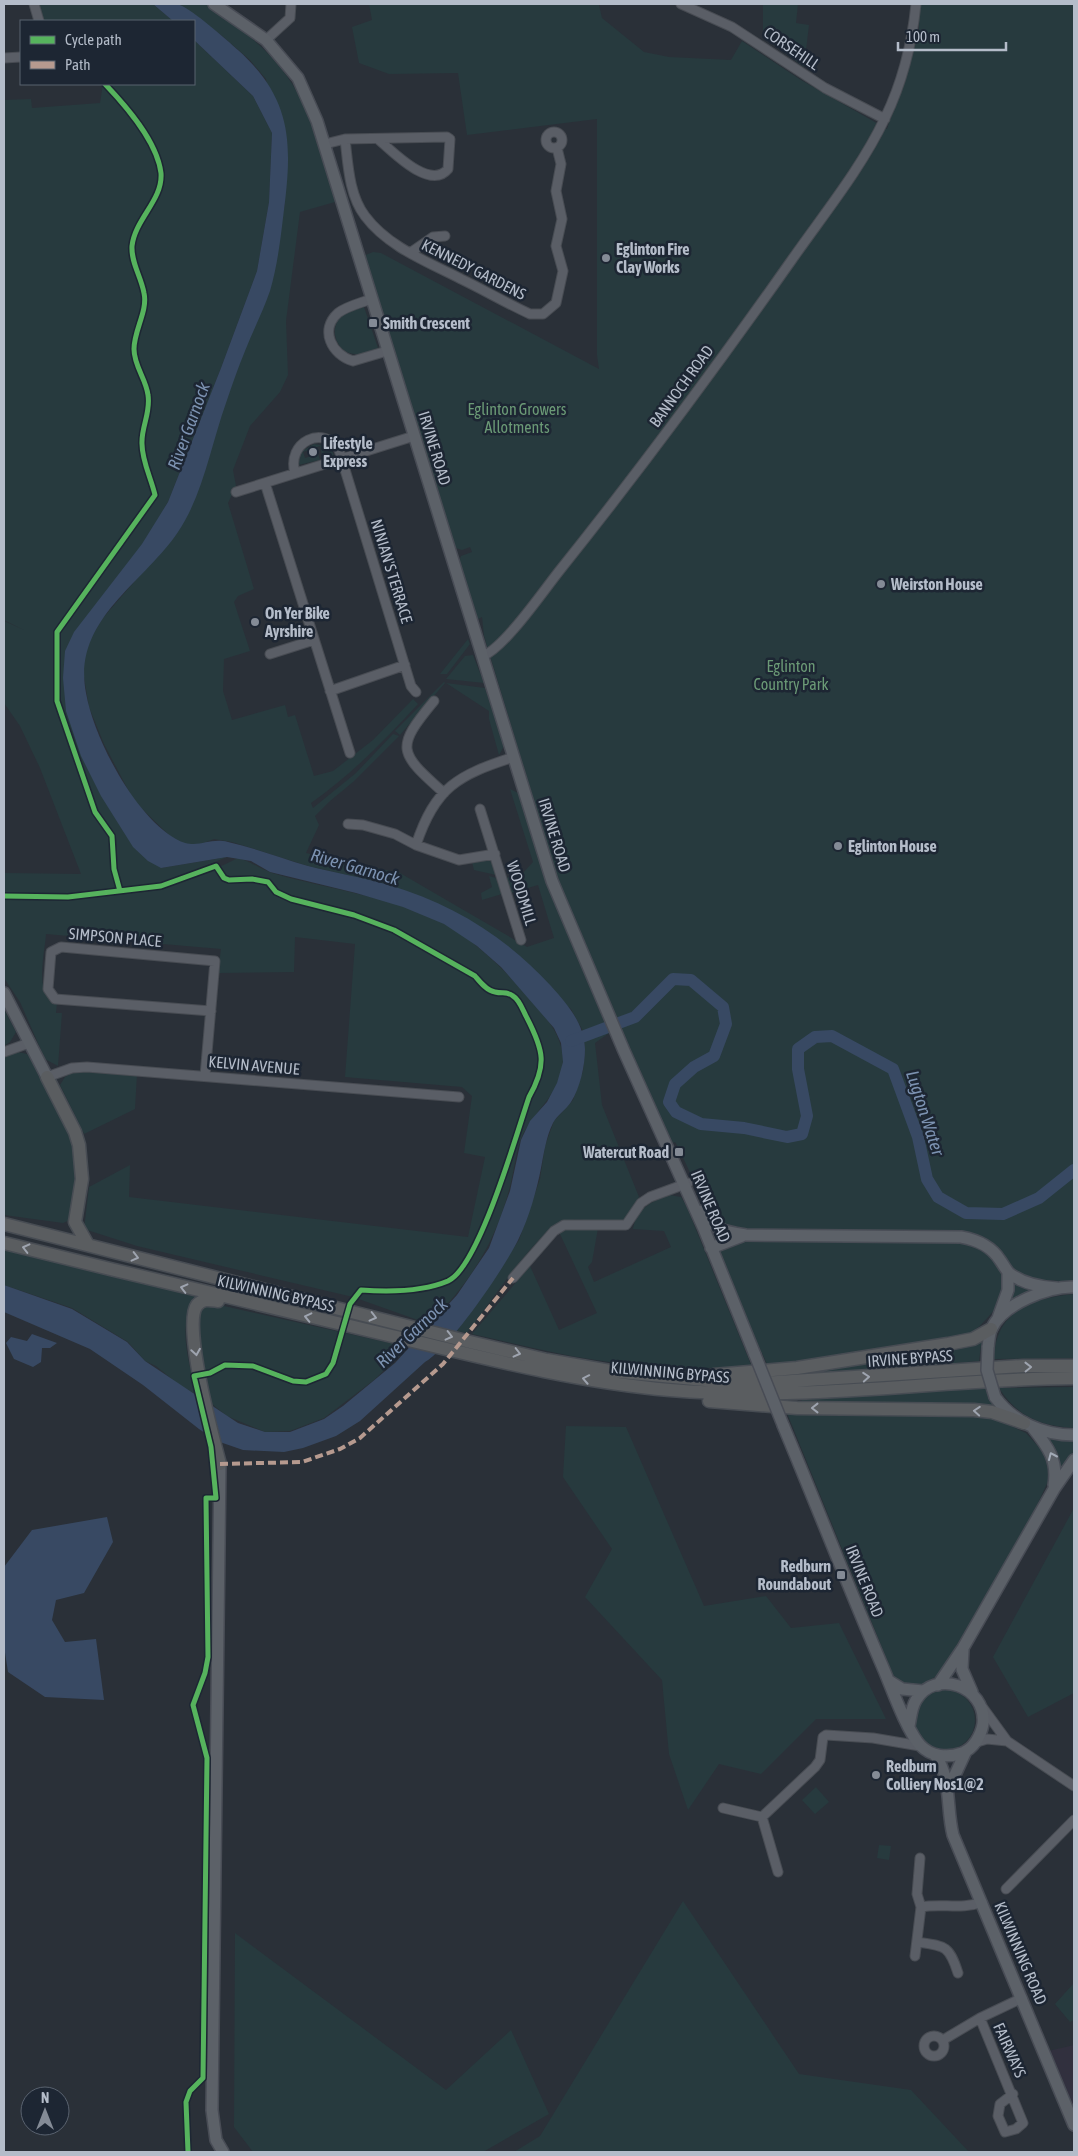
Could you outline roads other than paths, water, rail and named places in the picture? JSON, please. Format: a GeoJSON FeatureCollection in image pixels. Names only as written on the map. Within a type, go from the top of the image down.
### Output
{"type":"FeatureCollection","features":[{"type":"Feature","properties":{"kind":"highway"},"geometry":{"type":"LineString","coordinates":[[47,1077],[75,1132],[82,1157],[82,1179],[75,1222],[88,1246]]}},
{"type":"Feature","properties":{"kind":"highway"},"geometry":{"type":"LineString","coordinates":[[46,1235],[64,1230],[75,1222]]}},
{"type":"Feature","properties":{"kind":"highway","name":"KILWINNING BYPASS"},"geometry":{"type":"LineString","coordinates":[[4,1224],[547,1360],[610,1371],[749,1389]]}},
{"type":"Feature","properties":{"kind":"highway","name":"KILWINNING BYPASS"},"geometry":{"type":"LineString","coordinates":[[4,1243],[265,1308],[541,1371],[634,1386],[749,1389]]}},
{"type":"Feature","properties":{"kind":"highway"},"geometry":{"type":"LineString","coordinates":[[220,1464],[200,1380],[192,1332],[193,1316],[197,1305],[207,1300],[265,1308]]}},
{"type":"Feature","properties":{"kind":"highway"},"geometry":{"type":"LineString","coordinates":[[666,1378],[797,1368],[948,1344],[972,1339],[994,1325]]}},
{"type":"Feature","properties":{"kind":"highway","name":"IRVINE BYPASS"},"geometry":{"type":"LineString","coordinates":[[749,1389],[1013,1367],[1074,1366]]}},
{"type":"Feature","properties":{"kind":"highway","name":"IRVINE BYPASS"},"geometry":{"type":"LineString","coordinates":[[749,1389],[807,1393],[1025,1378],[1074,1378]]}},
{"type":"Feature","properties":{"kind":"highway"},"geometry":{"type":"LineString","coordinates":[[634,1386],[678,1398],[797,1408],[974,1410],[992,1412],[1028,1425]]}},
{"type":"Feature","properties":{"kind":"main road","name":"IRVINE ROAD"},"geometry":{"type":"LineString","coordinates":[[214,4],[266,40],[298,78],[325,144],[387,351],[559,899],[673,1161],[686,1183],[783,1425],[889,1681],[910,1727]]}},
{"type":"Feature","properties":{"kind":"main road"},"geometry":{"type":"LineString","coordinates":[[4,993],[47,1077]]}},
{"type":"Feature","properties":{"kind":"main road"},"geometry":{"type":"LineString","coordinates":[[686,1183],[705,1218],[714,1227],[725,1232],[746,1235],[961,1237],[980,1242],[996,1253],[1006,1268],[1031,1284],[1057,1288],[1074,1287]]}},
{"type":"Feature","properties":{"kind":"main road"},"geometry":{"type":"LineString","coordinates":[[706,1236],[725,1232]]}},
{"type":"Feature","properties":{"kind":"main road"},"geometry":{"type":"LineString","coordinates":[[711,1248],[746,1235]]}},
{"type":"Feature","properties":{"kind":"main road"},"geometry":{"type":"LineString","coordinates":[[1006,1268],[1008,1290],[994,1325],[988,1347],[986,1370],[995,1397],[1001,1406],[1028,1425],[1047,1432],[1074,1435]]}},
{"type":"Feature","properties":{"kind":"main road"},"geometry":{"type":"LineString","coordinates":[[994,1325],[1020,1302],[1057,1288]]}},
{"type":"Feature","properties":{"kind":"main road"},"geometry":{"type":"LineString","coordinates":[[1028,1425],[1053,1456],[1056,1473],[1054,1489]]}},
{"type":"Feature","properties":{"kind":"main road"},"geometry":{"type":"LineString","coordinates":[[938,1685],[963,1648],[1054,1489],[1074,1460]]}},
{"type":"Feature","properties":{"kind":"main road"},"geometry":{"type":"LineString","coordinates":[[220,1464],[212,2110],[216,2140],[223,2152]]}},
{"type":"Feature","properties":{"kind":"main road"},"geometry":{"type":"LineString","coordinates":[[923,1691],[912,1709],[910,1727],[920,1746],[935,1755],[947,1756],[970,1747],[983,1723],[975,1697],[961,1664],[963,1648]]}},
{"type":"Feature","properties":{"kind":"main road"},"geometry":{"type":"LineString","coordinates":[[889,1681],[902,1689],[923,1691],[938,1685],[952,1683],[975,1697]]}},
{"type":"Feature","properties":{"kind":"main road","name":"KILWINNING ROAD"},"geometry":{"type":"LineString","coordinates":[[948,1791],[970,1747]]}},
{"type":"Feature","properties":{"kind":"main road","name":"KILWINNING ROAD"},"geometry":{"type":"LineString","coordinates":[[935,1755],[944,1769],[948,1791],[947,1804],[953,1835],[1074,2125]]}},
{"type":"Feature","properties":{"kind":"street"},"geometry":{"type":"LineString","coordinates":[[34,4],[39,20]]}},
{"type":"Feature","properties":{"kind":"street"},"geometry":{"type":"LineString","coordinates":[[266,40],[290,18],[291,4]]}},
{"type":"Feature","properties":{"kind":"street","name":"CORSEHILL"},"geometry":{"type":"LineString","coordinates":[[682,4],[732,27],[825,88],[885,119]]}},
{"type":"Feature","properties":{"kind":"street","name":"BANNOCH ROAD"},"geometry":{"type":"LineString","coordinates":[[483,656],[496,647],[529,608],[641,465],[766,295],[858,165],[885,119],[910,52],[916,4]]}},
{"type":"Feature","properties":{"kind":"street"},"geometry":{"type":"LineString","coordinates":[[4,58],[20,57]]}},
{"type":"Feature","properties":{"kind":"street"},"geometry":{"type":"LineString","coordinates":[[325,144],[345,139],[447,137],[451,151],[448,169],[442,174],[420,173],[378,139]]}},
{"type":"Feature","properties":{"kind":"street"},"geometry":{"type":"LineString","coordinates":[[345,139],[352,184],[364,216],[347,221]]}},
{"type":"Feature","properties":{"kind":"street","name":"KENNEDY GARDENS"},"geometry":{"type":"LineString","coordinates":[[364,216],[410,254],[530,314],[543,314],[556,303],[563,271],[556,246],[562,219],[556,191],[561,164],[557,148]]}},
{"type":"Feature","properties":{"kind":"street"},"geometry":{"type":"LineString","coordinates":[[410,254],[433,237],[446,236]]}},
{"type":"Feature","properties":{"kind":"street"},"geometry":{"type":"LineString","coordinates":[[371,299],[339,312],[333,319],[329,337],[337,353],[354,361],[387,351]]}},
{"type":"Feature","properties":{"kind":"street"},"geometry":{"type":"LineString","coordinates":[[236,492],[414,436]]}},
{"type":"Feature","properties":{"kind":"street"},"geometry":{"type":"LineString","coordinates":[[295,474],[293,460],[295,451],[298,446],[310,440],[322,439],[332,443],[339,450],[341,459]]}},
{"type":"Feature","properties":{"kind":"street","name":"NINIAN'S TERRACE"},"geometry":{"type":"LineString","coordinates":[[341,459],[405,665],[416,692]]}},
{"type":"Feature","properties":{"kind":"street"},"geometry":{"type":"LineString","coordinates":[[265,483],[350,753]]}},
{"type":"Feature","properties":{"kind":"street"},"geometry":{"type":"LineString","coordinates":[[270,654],[314,640]]}},
{"type":"Feature","properties":{"kind":"street"},"geometry":{"type":"LineString","coordinates":[[330,691],[405,665]]}},
{"type":"Feature","properties":{"kind":"street"},"geometry":{"type":"LineString","coordinates":[[434,701],[411,728],[406,740],[410,757],[418,770],[444,793]]}},
{"type":"Feature","properties":{"kind":"street"},"geometry":{"type":"LineString","coordinates":[[416,845],[429,811],[444,793],[465,776],[514,757]]}},
{"type":"Feature","properties":{"kind":"street","name":"WOODMILL"},"geometry":{"type":"LineString","coordinates":[[480,809],[521,940]]}},
{"type":"Feature","properties":{"kind":"street","name":"WOODMILL"},"geometry":{"type":"LineString","coordinates":[[348,824],[363,825],[389,832],[416,845],[459,860],[495,854]]}},
{"type":"Feature","properties":{"kind":"street","name":"SIMPSON PLACE"},"geometry":{"type":"LineString","coordinates":[[205,1076],[215,961],[61,948],[53,949],[49,956],[48,990],[55,999],[210,1011]]}},
{"type":"Feature","properties":{"kind":"street"},"geometry":{"type":"LineString","coordinates":[[4,1052],[30,1043]]}},
{"type":"Feature","properties":{"kind":"street","name":"KELVIN AVENUE"},"geometry":{"type":"LineString","coordinates":[[47,1077],[79,1067],[459,1097]]}},
{"type":"Feature","properties":{"kind":"street"},"geometry":{"type":"LineString","coordinates":[[513,1278],[559,1228],[573,1224],[626,1225],[641,1204],[686,1183]]}},
{"type":"Feature","properties":{"kind":"street"},"geometry":{"type":"LineString","coordinates":[[975,1697],[1007,1741],[1074,1786]]}},
{"type":"Feature","properties":{"kind":"street"},"geometry":{"type":"LineString","coordinates":[[890,1741],[900,1737],[910,1727]]}},
{"type":"Feature","properties":{"kind":"street"},"geometry":{"type":"LineString","coordinates":[[762,1816],[816,1768],[820,1760],[823,1737],[826,1735],[873,1738],[920,1746]]}},
{"type":"Feature","properties":{"kind":"street"},"geometry":{"type":"LineString","coordinates":[[970,1747],[987,1739],[1007,1741]]}},
{"type":"Feature","properties":{"kind":"street"},"geometry":{"type":"LineString","coordinates":[[723,1808],[762,1816]]}},
{"type":"Feature","properties":{"kind":"street"},"geometry":{"type":"LineString","coordinates":[[762,1816],[778,1872]]}},
{"type":"Feature","properties":{"kind":"street"},"geometry":{"type":"LineString","coordinates":[[1006,1889],[1074,1820]]}},
{"type":"Feature","properties":{"kind":"street"},"geometry":{"type":"LineString","coordinates":[[916,1956],[922,1907],[917,1894],[920,1858]]}},
{"type":"Feature","properties":{"kind":"street"},"geometry":{"type":"LineString","coordinates":[[922,1907],[937,1904],[966,1907],[982,1902]]}},
{"type":"Feature","properties":{"kind":"street"},"geometry":{"type":"LineString","coordinates":[[917,1942],[946,1948],[953,1956],[958,1973]]}},
{"type":"Feature","properties":{"kind":"street","name":"FAIRWAYS"},"geometry":{"type":"LineString","coordinates":[[943,2040],[980,2018],[1022,1998]]}},
{"type":"Feature","properties":{"kind":"street","name":"FAIRWAYS"},"geometry":{"type":"LineString","coordinates":[[980,2018],[1013,2094]]}},
{"type":"Feature","properties":{"kind":"water"},"geometry":{"type":"Polygon","coordinates":[[[153,4],[174,4],[186,8],[238,50],[257,69],[270,88],[280,107],[285,127],[288,148],[286,193],[275,273],[270,291],[235,377],[194,502],[178,532],[113,605],[99,624],[89,644],[84,667],[86,693],[90,712],[98,732],[107,753],[132,795],[161,828],[176,839],[190,844],[221,841],[238,844],[308,866],[389,885],[457,912],[516,952],[551,986],[574,1015],[582,1031],[585,1049],[583,1070],[577,1090],[569,1105],[555,1120],[551,1128],[535,1194],[523,1230],[512,1251],[477,1305],[436,1354],[360,1421],[336,1436],[303,1448],[284,1452],[243,1450],[217,1441],[143,1385],[90,1349],[4,1312],[4,1285],[72,1309],[127,1342],[145,1361],[238,1423],[265,1432],[290,1432],[324,1419],[343,1406],[395,1363],[457,1295],[489,1248],[510,1191],[521,1140],[530,1121],[547,1102],[557,1083],[563,1062],[561,1043],[554,1028],[501,967],[477,946],[444,924],[403,907],[356,893],[270,872],[251,861],[227,857],[161,868],[148,861],[133,847],[101,796],[81,756],[66,711],[63,678],[65,651],[74,632],[142,544],[168,502],[257,271],[269,202],[272,133],[253,96],[195,41],[195,20],[172,20],[153,4]]]}},
{"type":"Feature","properties":{"kind":"water"},"geometry":{"type":"Polygon","coordinates":[[[32,1334],[57,1343],[50,1348],[42,1348],[41,1362],[33,1367],[14,1359],[6,1343],[11,1337],[27,1341],[32,1334]]]}},
{"type":"Feature","properties":{"kind":"water"},"geometry":{"type":"Polygon","coordinates":[[[107,1517],[113,1542],[84,1593],[56,1600],[52,1620],[65,1642],[96,1639],[104,1700],[45,1697],[8,1672],[4,1646],[4,1567],[32,1530],[107,1517]]]}},
{"type":"Feature","properties":{"kind":"waterway","name":"Lugton Water"},"geometry":{"type":"LineString","coordinates":[[571,1041],[635,1017],[673,979],[691,980],[723,1007],[726,1024],[714,1056],[694,1067],[675,1084],[669,1102],[676,1112],[701,1124],[744,1128],[787,1137],[802,1134],[807,1116],[798,1069],[798,1049],[815,1037],[832,1036],[893,1069],[918,1137],[927,1179],[938,1197],[966,1213],[1003,1214],[1039,1198],[1074,1170]]}},
{"type":"Feature","properties":{"kind":"place","name":"Eglinton Fire Clay Works"},"geometry":{"type":"Point","coordinates":[606,258]}},
{"type":"Feature","properties":{"kind":"place","name":"Smith Crescent"},"geometry":{"type":"Point","coordinates":[373,323]}},
{"type":"Feature","properties":{"kind":"place","name":"Lifestyle Express"},"geometry":{"type":"Point","coordinates":[313,452]}},
{"type":"Feature","properties":{"kind":"place","name":"Weirston House"},"geometry":{"type":"Point","coordinates":[881,584]}},
{"type":"Feature","properties":{"kind":"place","name":"On Yer Bike Ayrshire"},"geometry":{"type":"Point","coordinates":[255,622]}},
{"type":"Feature","properties":{"kind":"place","name":"Eglinton House"},"geometry":{"type":"Point","coordinates":[838,846]}},
{"type":"Feature","properties":{"kind":"place","name":"Watercut Road"},"geometry":{"type":"Point","coordinates":[679,1152]}},
{"type":"Feature","properties":{"kind":"place","name":"Redburn Roundabout"},"geometry":{"type":"Point","coordinates":[841,1575]}},
{"type":"Feature","properties":{"kind":"place","name":"Redburn Colliery Nos1@2"},"geometry":{"type":"Point","coordinates":[876,1775]}},
{"type":"Feature","properties":{"kind":"park label","name":"Eglinton Growers Allotments"},"geometry":{"type":"Point","coordinates":[517,418]}},
{"type":"Feature","properties":{"kind":"park label","name":"Eglinton Country Park"},"geometry":{"type":"Point","coordinates":[791,675]}},
{"type":"Feature","properties":{"kind":"water label","name":"River Garnock"},"geometry":{"type":"Point","coordinates":[189,426]}},
{"type":"Feature","properties":{"kind":"water label","name":"River Garnock"},"geometry":{"type":"Point","coordinates":[355,867]}},
{"type":"Feature","properties":{"kind":"water label","name":"River Garnock"},"geometry":{"type":"Point","coordinates":[412,1333]}}]}
